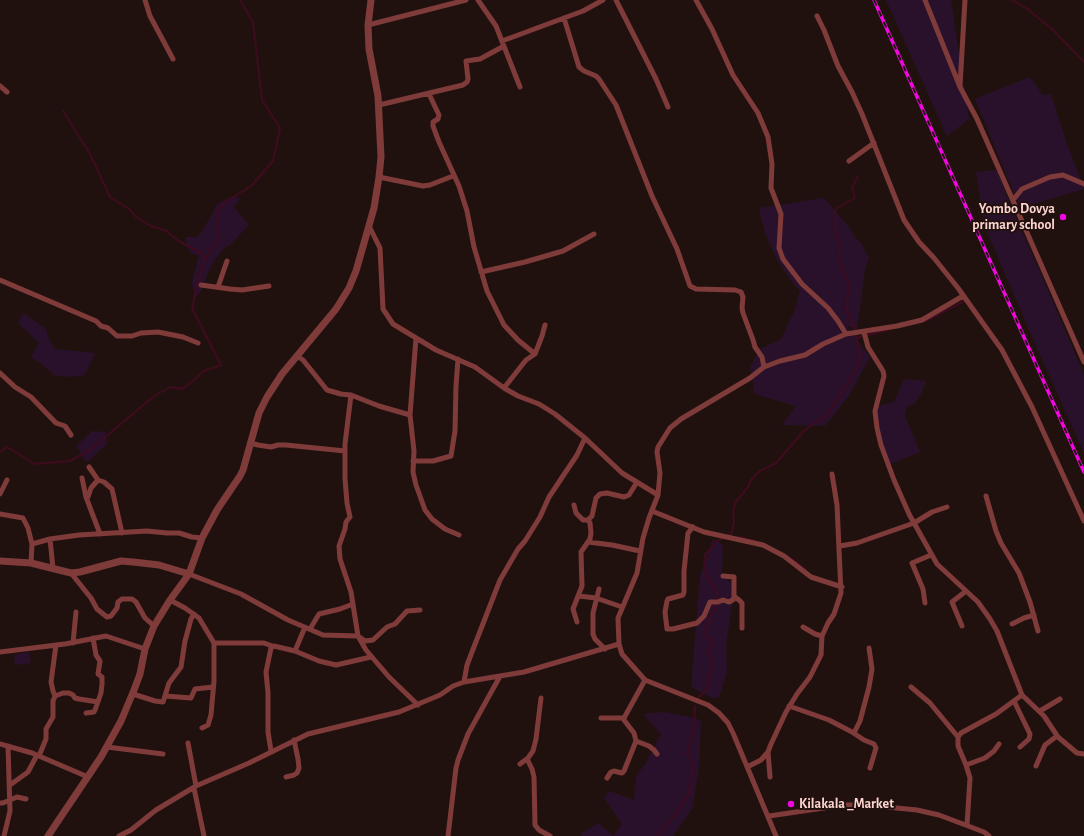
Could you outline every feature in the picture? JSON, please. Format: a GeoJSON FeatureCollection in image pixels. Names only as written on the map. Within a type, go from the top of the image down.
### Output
{"type":"FeatureCollection","features":[{"type":"Feature","properties":{"kind":"street"},"geometry":{"type":"LineString","coordinates":[[145,0],[150,16],[173,59]]}},
{"type":"Feature","properties":{"kind":"street"},"geometry":{"type":"LineString","coordinates":[[48,836],[88,777],[121,721],[140,674],[145,649],[154,626],[170,600],[189,574],[202,538],[217,510],[240,476],[245,464],[259,413],[267,397],[282,374],[336,309],[349,288],[356,271],[369,226],[380,177],[381,157],[379,105],[369,49],[368,25],[371,0]]}},
{"type":"Feature","properties":{"kind":"street"},"geometry":{"type":"LineString","coordinates":[[368,25],[466,0]]}},
{"type":"Feature","properties":{"kind":"street"},"geometry":{"type":"LineString","coordinates":[[478,0],[496,26],[520,87]]}},
{"type":"Feature","properties":{"kind":"street"},"geometry":{"type":"LineString","coordinates":[[379,105],[463,85],[468,79],[466,61],[480,59],[503,44],[583,11],[603,0]]}},
{"type":"Feature","properties":{"kind":"street"},"geometry":{"type":"LineString","coordinates":[[616,0],[656,79],[668,107]]}},
{"type":"Feature","properties":{"kind":"street"},"geometry":{"type":"LineString","coordinates":[[696,0],[712,29],[733,75],[758,113],[768,137],[772,164],[772,188],[781,214],[779,248],[783,259],[802,284],[828,308],[846,334]]}},
{"type":"Feature","properties":{"kind":"street"},"geometry":{"type":"LineString","coordinates":[[925,0],[960,87],[977,119],[1081,350],[1084,362]]}},
{"type":"Feature","properties":{"kind":"street"},"geometry":{"type":"LineString","coordinates":[[960,87],[965,0]]}},
{"type":"Feature","properties":{"kind":"street"},"geometry":{"type":"LineString","coordinates":[[817,16],[824,30],[835,61],[852,92],[874,143],[904,220],[919,242],[934,258],[963,296],[1002,350],[1032,407],[1084,521]]}},
{"type":"Feature","properties":{"kind":"street"},"geometry":{"type":"LineString","coordinates":[[564,18],[581,69],[599,79],[616,105],[652,196],[677,249],[690,286],[696,290],[735,290],[741,292],[743,297],[743,314],[754,340],[755,347],[762,357],[764,367]]}},
{"type":"Feature","properties":{"kind":"street"},"geometry":{"type":"LineString","coordinates":[[0,86],[7,92]]}},
{"type":"Feature","properties":{"kind":"street"},"geometry":{"type":"LineString","coordinates":[[429,94],[439,116],[438,119],[433,122],[433,126],[453,176],[459,186],[467,211],[487,292],[504,325],[518,340],[535,354]]}},
{"type":"Feature","properties":{"kind":"street"},"geometry":{"type":"LineString","coordinates":[[849,161],[874,143]]}},
{"type":"Feature","properties":{"kind":"street"},"geometry":{"type":"LineString","coordinates":[[380,177],[423,186],[430,185],[453,176]]}},
{"type":"Feature","properties":{"kind":"street"},"geometry":{"type":"LineString","coordinates":[[1013,200],[1022,189],[1050,177],[1063,176],[1084,184]]}},
{"type":"Feature","properties":{"kind":"street"},"geometry":{"type":"LineString","coordinates":[[369,226],[380,248],[383,309],[393,324],[436,350],[476,367],[504,388],[518,396],[539,404],[555,414],[586,438],[622,473],[658,495]]}},
{"type":"Feature","properties":{"kind":"street"},"geometry":{"type":"LineString","coordinates":[[481,272],[525,262],[563,251],[594,234]]}},
{"type":"Feature","properties":{"kind":"street"},"geometry":{"type":"LineString","coordinates":[[218,288],[227,261]]}},
{"type":"Feature","properties":{"kind":"street"},"geometry":{"type":"LineString","coordinates":[[0,280],[96,321],[101,326],[108,328],[117,336],[132,336],[158,332],[183,337],[198,343]]}},
{"type":"Feature","properties":{"kind":"street"},"geometry":{"type":"LineString","coordinates":[[201,285],[242,290],[269,286]]}},
{"type":"Feature","properties":{"kind":"street"},"geometry":{"type":"LineString","coordinates":[[776,836],[733,733],[728,723],[720,713],[708,705],[645,680],[622,654],[619,644],[618,618],[636,573],[640,551],[658,495],[660,473],[657,452],[658,447],[664,435],[681,419],[750,378],[764,367],[780,361],[805,355],[823,344],[846,334],[914,323],[922,320],[963,296]]}},
{"type":"Feature","properties":{"kind":"street"},"geometry":{"type":"LineString","coordinates":[[504,388],[526,360],[535,354],[545,325]]}},
{"type":"Feature","properties":{"kind":"street"},"geometry":{"type":"LineString","coordinates":[[864,332],[868,347],[883,371],[884,376],[875,411],[881,445],[900,493],[914,523],[931,554],[942,569],[978,602],[993,624],[1022,695],[1040,711],[1057,736],[1077,753],[1084,754]]}},
{"type":"Feature","properties":{"kind":"street"},"geometry":{"type":"LineString","coordinates":[[416,338],[410,415],[414,451],[413,472],[425,510],[432,519],[445,529],[459,535]]}},
{"type":"Feature","properties":{"kind":"street"},"geometry":{"type":"LineString","coordinates":[[297,356],[304,360],[327,390],[351,395],[410,415]]}},
{"type":"Feature","properties":{"kind":"street"},"geometry":{"type":"LineString","coordinates":[[414,461],[434,461],[451,456],[455,431],[458,359]]}},
{"type":"Feature","properties":{"kind":"street"},"geometry":{"type":"LineString","coordinates":[[0,373],[14,387],[31,397],[56,423],[65,426],[71,434]]}},
{"type":"Feature","properties":{"kind":"street"},"geometry":{"type":"LineString","coordinates":[[351,395],[345,451],[347,503],[350,516],[346,522],[339,546],[343,569],[351,592],[358,636],[371,657],[418,705]]}},
{"type":"Feature","properties":{"kind":"street"},"geometry":{"type":"LineString","coordinates":[[464,682],[467,665],[500,580],[518,549],[525,541],[540,517],[549,497],[586,438]]}},
{"type":"Feature","properties":{"kind":"street"},"geometry":{"type":"LineString","coordinates":[[250,442],[271,447],[286,445],[345,451]]}},
{"type":"Feature","properties":{"kind":"street"},"geometry":{"type":"LineString","coordinates":[[89,467],[98,480],[104,482],[112,489],[122,533]]}},
{"type":"Feature","properties":{"kind":"street"},"geometry":{"type":"LineString","coordinates":[[747,767],[761,760],[768,752],[789,706],[810,677],[821,655],[822,636],[838,607],[842,587],[837,505],[832,474]]}},
{"type":"Feature","properties":{"kind":"street"},"geometry":{"type":"LineString","coordinates":[[82,478],[88,502],[100,534]]}},
{"type":"Feature","properties":{"kind":"street"},"geometry":{"type":"LineString","coordinates":[[0,494],[7,480]]}},
{"type":"Feature","properties":{"kind":"street"},"geometry":{"type":"LineString","coordinates":[[88,502],[89,492],[98,480]]}},
{"type":"Feature","properties":{"kind":"street"},"geometry":{"type":"LineString","coordinates":[[588,520],[592,516],[596,498],[600,494],[607,493],[624,497],[629,495],[637,482]]}},
{"type":"Feature","properties":{"kind":"street"},"geometry":{"type":"LineString","coordinates":[[986,496],[996,532],[1019,573],[1038,631]]}},
{"type":"Feature","properties":{"kind":"street"},"geometry":{"type":"LineString","coordinates":[[574,505],[576,513],[583,520],[588,520]]}},
{"type":"Feature","properties":{"kind":"street"},"geometry":{"type":"LineString","coordinates":[[840,546],[857,543],[914,523],[932,512],[947,507]]}},
{"type":"Feature","properties":{"kind":"street"},"geometry":{"type":"LineString","coordinates":[[652,511],[704,532],[769,547],[784,556],[811,577],[842,587]]}},
{"type":"Feature","properties":{"kind":"street"},"geometry":{"type":"LineString","coordinates":[[0,514],[23,518],[28,528],[32,544],[31,564]]}},
{"type":"Feature","properties":{"kind":"street"},"geometry":{"type":"LineString","coordinates":[[577,622],[573,609],[579,596],[583,578],[581,552],[590,539],[591,528],[588,520]]}},
{"type":"Feature","properties":{"kind":"street"},"geometry":{"type":"LineString","coordinates":[[693,527],[690,530],[688,537],[684,571],[684,592],[683,595],[668,599],[667,601],[665,612],[667,629],[697,623],[706,611],[710,602],[718,602],[723,600],[729,602],[735,597]]}},
{"type":"Feature","properties":{"kind":"street"},"geometry":{"type":"LineString","coordinates":[[32,544],[50,539],[153,531],[167,534],[179,533],[202,538]]}},
{"type":"Feature","properties":{"kind":"street"},"geometry":{"type":"LineString","coordinates":[[50,539],[53,568]]}},
{"type":"Feature","properties":{"kind":"street"},"geometry":{"type":"LineString","coordinates":[[588,542],[640,551]]}},
{"type":"Feature","properties":{"kind":"street"},"geometry":{"type":"LineString","coordinates":[[925,603],[923,589],[912,563],[931,554]]}},
{"type":"Feature","properties":{"kind":"street"},"geometry":{"type":"LineString","coordinates":[[0,561],[31,564],[71,573],[121,561],[149,563],[173,568],[241,594],[266,610],[323,635],[358,636],[365,641],[373,640],[387,626],[395,624],[407,611],[420,610]]}},
{"type":"Feature","properties":{"kind":"street"},"geometry":{"type":"LineString","coordinates":[[71,573],[91,598],[97,610],[107,617],[112,616],[117,608],[118,602],[122,599],[132,599],[136,602],[145,618],[154,626]]}},
{"type":"Feature","properties":{"kind":"street"},"geometry":{"type":"LineString","coordinates":[[723,576],[734,577],[735,597],[742,603],[742,628]]}},
{"type":"Feature","properties":{"kind":"street"},"geometry":{"type":"LineString","coordinates":[[599,589],[593,613],[593,634],[595,639],[605,649]]}},
{"type":"Feature","properties":{"kind":"street"},"geometry":{"type":"LineString","coordinates":[[962,626],[952,602],[966,591]]}},
{"type":"Feature","properties":{"kind":"street"},"geometry":{"type":"LineString","coordinates":[[579,596],[596,598],[622,608]]}},
{"type":"Feature","properties":{"kind":"street"},"geometry":{"type":"LineString","coordinates":[[170,600],[194,614],[201,620],[214,644],[215,652],[210,720],[208,725],[202,728]]}},
{"type":"Feature","properties":{"kind":"street"},"geometry":{"type":"LineString","coordinates":[[295,651],[308,628],[319,614],[353,604]]}},
{"type":"Feature","properties":{"kind":"street"},"geometry":{"type":"LineString","coordinates":[[73,643],[76,612]]}},
{"type":"Feature","properties":{"kind":"street"},"geometry":{"type":"LineString","coordinates":[[133,694],[163,702],[169,683],[181,667],[185,641],[191,619],[194,614]]}},
{"type":"Feature","properties":{"kind":"street"},"geometry":{"type":"LineString","coordinates":[[1012,624],[1021,619],[1034,615]]}},
{"type":"Feature","properties":{"kind":"street"},"geometry":{"type":"LineString","coordinates":[[803,627],[822,636]]}},
{"type":"Feature","properties":{"kind":"street"},"geometry":{"type":"LineString","coordinates":[[0,652],[56,646],[106,636],[145,649]]}},
{"type":"Feature","properties":{"kind":"street"},"geometry":{"type":"LineString","coordinates":[[86,713],[94,712],[101,693],[103,680],[98,674],[100,662],[96,655],[94,638]]}},
{"type":"Feature","properties":{"kind":"street"},"geometry":{"type":"LineString","coordinates":[[214,644],[264,643],[286,648],[319,661],[336,665],[371,657]]}},
{"type":"Feature","properties":{"kind":"street"},"geometry":{"type":"LineString","coordinates":[[120,836],[131,830],[156,810],[195,787],[308,734],[399,712],[440,695],[453,686],[464,682],[499,678],[524,672],[619,644]]}},
{"type":"Feature","properties":{"kind":"street"},"geometry":{"type":"LineString","coordinates":[[10,785],[28,772],[46,739],[46,729],[53,717],[53,700],[55,696],[51,682],[56,646]]}},
{"type":"Feature","properties":{"kind":"street"},"geometry":{"type":"LineString","coordinates":[[271,751],[268,732],[268,693],[266,672],[272,646]]}},
{"type":"Feature","properties":{"kind":"street"},"geometry":{"type":"LineString","coordinates":[[854,734],[860,720],[869,687],[872,669],[869,648]]}},
{"type":"Feature","properties":{"kind":"street"},"geometry":{"type":"LineString","coordinates":[[448,836],[458,760],[468,734],[499,678]]}},
{"type":"Feature","properties":{"kind":"street"},"geometry":{"type":"LineString","coordinates":[[624,718],[645,680]]}},
{"type":"Feature","properties":{"kind":"street"},"geometry":{"type":"LineString","coordinates":[[165,696],[191,698],[195,689],[212,687]]}},
{"type":"Feature","properties":{"kind":"street"},"geometry":{"type":"LineString","coordinates":[[911,687],[930,703],[958,737],[958,746],[970,778],[967,825]]}},
{"type":"Feature","properties":{"kind":"street"},"geometry":{"type":"LineString","coordinates":[[55,696],[63,693],[69,693],[73,694],[75,698],[98,702]]}},
{"type":"Feature","properties":{"kind":"street"},"geometry":{"type":"LineString","coordinates":[[958,737],[961,733],[996,714],[1022,695]]}},
{"type":"Feature","properties":{"kind":"street"},"geometry":{"type":"LineString","coordinates":[[520,764],[527,760],[533,751],[542,698]]}},
{"type":"Feature","properties":{"kind":"street"},"geometry":{"type":"LineString","coordinates":[[1040,711],[1060,699]]}},
{"type":"Feature","properties":{"kind":"street"},"geometry":{"type":"LineString","coordinates":[[1014,701],[1030,734],[1029,739],[1020,747]]}},
{"type":"Feature","properties":{"kind":"street"},"geometry":{"type":"LineString","coordinates":[[789,706],[829,720],[874,744],[875,752],[870,768]]}},
{"type":"Feature","properties":{"kind":"street"},"geometry":{"type":"LineString","coordinates":[[602,718],[624,718]]}},
{"type":"Feature","properties":{"kind":"street"},"geometry":{"type":"LineString","coordinates":[[607,778],[611,772],[614,771],[622,773],[624,771],[636,741],[634,733],[624,718]]}},
{"type":"Feature","properties":{"kind":"street"},"geometry":{"type":"LineString","coordinates":[[1036,766],[1045,745],[1057,736]]}},
{"type":"Feature","properties":{"kind":"street"},"geometry":{"type":"LineString","coordinates":[[286,777],[297,773],[299,768],[294,740]]}},
{"type":"Feature","properties":{"kind":"street"},"geometry":{"type":"LineString","coordinates":[[636,741],[649,746],[657,754]]}},
{"type":"Feature","properties":{"kind":"street"},"geometry":{"type":"LineString","coordinates":[[188,743],[204,836]]}},
{"type":"Feature","properties":{"kind":"street"},"geometry":{"type":"LineString","coordinates":[[0,744],[38,756],[88,777]]}},
{"type":"Feature","properties":{"kind":"street"},"geometry":{"type":"LineString","coordinates":[[966,765],[985,758],[994,751],[999,744]]}},
{"type":"Feature","properties":{"kind":"street"},"geometry":{"type":"LineString","coordinates":[[2,836],[8,820],[10,801],[8,746]]}},
{"type":"Feature","properties":{"kind":"street"},"geometry":{"type":"LineString","coordinates":[[107,746],[164,754]]}},
{"type":"Feature","properties":{"kind":"street"},"geometry":{"type":"LineString","coordinates":[[768,752],[770,777]]}},
{"type":"Feature","properties":{"kind":"street"},"geometry":{"type":"LineString","coordinates":[[527,760],[534,774],[535,825],[540,831],[550,836]]}},
{"type":"Feature","properties":{"kind":"street"},"geometry":{"type":"LineString","coordinates":[[0,803],[10,801],[17,797],[26,799]]}},
{"type":"Feature","properties":{"kind":"street"},"geometry":{"type":"LineString","coordinates":[[768,816],[839,806],[867,805],[917,810],[939,815],[967,825],[989,836]]}},
{"type":"Feature","properties":{"kind":"street"},"geometry":{"type":"LineString","coordinates":[[131,830],[134,836]]}},
{"type":"Feature","properties":{"kind":"shaded area"},"geometry":{"type":"Polygon","coordinates":[[[886,0],[951,0],[969,119],[947,136],[886,0]]]}},
{"type":"Feature","properties":{"kind":"shaded area"},"geometry":{"type":"Polygon","coordinates":[[[1030,77],[1043,95],[1051,94],[1066,141],[1084,189],[1020,208],[975,99],[1030,77]]]}},
{"type":"Feature","properties":{"kind":"shaded area"},"geometry":{"type":"Polygon","coordinates":[[[997,170],[1013,212],[1084,375],[1084,453],[984,225],[976,172],[997,170]]]}},
{"type":"Feature","properties":{"kind":"shaded area"},"geometry":{"type":"Polygon","coordinates":[[[234,196],[240,199],[234,207],[249,225],[230,245],[224,248],[216,258],[208,272],[202,290],[195,298],[192,283],[199,256],[190,253],[185,237],[198,237],[213,213],[216,205],[234,196]]]}},
{"type":"Feature","properties":{"kind":"shaded area"},"geometry":{"type":"Polygon","coordinates":[[[824,198],[850,228],[856,239],[861,243],[869,258],[865,270],[857,330],[846,325],[870,357],[848,397],[825,426],[782,425],[796,406],[755,394],[750,368],[759,350],[781,339],[795,310],[800,291],[777,260],[765,233],[759,208],[824,198]]]}},
{"type":"Feature","properties":{"kind":"shaded area"},"geometry":{"type":"Polygon","coordinates":[[[23,313],[46,329],[50,342],[56,349],[95,353],[85,375],[69,377],[54,375],[39,362],[31,358],[39,343],[18,323],[23,313]]]}},
{"type":"Feature","properties":{"kind":"shaded area"},"geometry":{"type":"Polygon","coordinates":[[[904,379],[926,381],[922,392],[915,403],[907,406],[905,416],[920,452],[887,465],[876,433],[878,406],[894,402],[904,379]]]}},
{"type":"Feature","properties":{"kind":"shaded area"},"geometry":{"type":"Polygon","coordinates":[[[92,431],[105,432],[107,444],[86,463],[76,445],[92,431]]]}},
{"type":"Feature","properties":{"kind":"shaded area"},"geometry":{"type":"Polygon","coordinates":[[[713,539],[723,545],[722,575],[735,587],[726,645],[727,673],[719,697],[713,698],[691,687],[700,577],[713,539]]]}},
{"type":"Feature","properties":{"kind":"shaded area"},"geometry":{"type":"Polygon","coordinates":[[[29,652],[31,663],[15,665],[14,655],[29,652]]]}},
{"type":"Feature","properties":{"kind":"shaded area"},"geometry":{"type":"Polygon","coordinates":[[[663,712],[696,718],[701,722],[699,768],[692,809],[673,836],[613,836],[622,824],[604,798],[609,791],[634,800],[636,776],[646,763],[661,734],[643,714],[663,712]]]}},
{"type":"Feature","properties":{"kind":"shaded area"},"geometry":{"type":"Polygon","coordinates":[[[598,823],[613,836],[582,836],[581,834],[598,823]]]}},
{"type":"Feature","properties":{"kind":"waterway"},"geometry":{"type":"LineString","coordinates":[[0,452],[7,447],[35,464],[70,461],[90,450],[154,396],[170,387],[183,389],[204,371],[221,365],[192,308],[198,282],[205,259],[218,239],[217,224],[219,211],[225,202],[251,186],[273,161],[280,128],[262,100],[253,22],[240,0]]}},
{"type":"Feature","properties":{"kind":"waterway"},"geometry":{"type":"LineString","coordinates":[[1012,0],[1026,8],[1052,29],[1084,62]]}},
{"type":"Feature","properties":{"kind":"waterway"},"geometry":{"type":"LineString","coordinates":[[63,111],[90,154],[110,197],[129,209],[136,217],[151,226],[167,231],[177,240],[201,253],[205,259]]}},
{"type":"Feature","properties":{"kind":"waterway"},"geometry":{"type":"LineString","coordinates":[[729,535],[731,535],[734,522],[733,512],[735,503],[748,487],[751,480],[760,471],[776,463],[802,433],[827,415],[859,365],[860,357],[854,327],[847,312],[848,283],[841,267],[834,214],[837,208],[855,198],[852,188],[858,176]]}},
{"type":"Feature","properties":{"kind":"waterway"},"geometry":{"type":"LineString","coordinates":[[926,321],[964,301]]}},
{"type":"Feature","properties":{"kind":"waterway"},"geometry":{"type":"LineString","coordinates":[[856,338],[888,330]]}},
{"type":"Feature","properties":{"kind":"waterway"},"geometry":{"type":"LineString","coordinates":[[698,700],[707,689],[710,671],[711,659],[708,653],[712,640],[707,637],[706,627],[718,602],[716,591],[704,571],[705,555],[716,542],[725,537]]}},
{"type":"Feature","properties":{"kind":"waterway"},"geometry":{"type":"LineString","coordinates":[[739,537],[754,541]]}},
{"type":"Feature","properties":{"kind":"waterway"},"geometry":{"type":"LineString","coordinates":[[792,559],[805,569]]}},
{"type":"Feature","properties":{"kind":"waterway"},"geometry":{"type":"LineString","coordinates":[[658,836],[677,812],[690,792],[693,765],[687,753],[694,726],[695,706]]}},
{"type":"Feature","properties":{"kind":"railway"},"geometry":{"type":"LineString","coordinates":[[874,0],[1084,472]]}},
{"type":"Feature","properties":{"kind":"place","name":"Yombo Dovya primary school"},"geometry":{"type":"Point","coordinates":[1063,217]}},
{"type":"Feature","properties":{"kind":"place","name":"Kilakala _Market"},"geometry":{"type":"Point","coordinates":[791,804]}}]}
